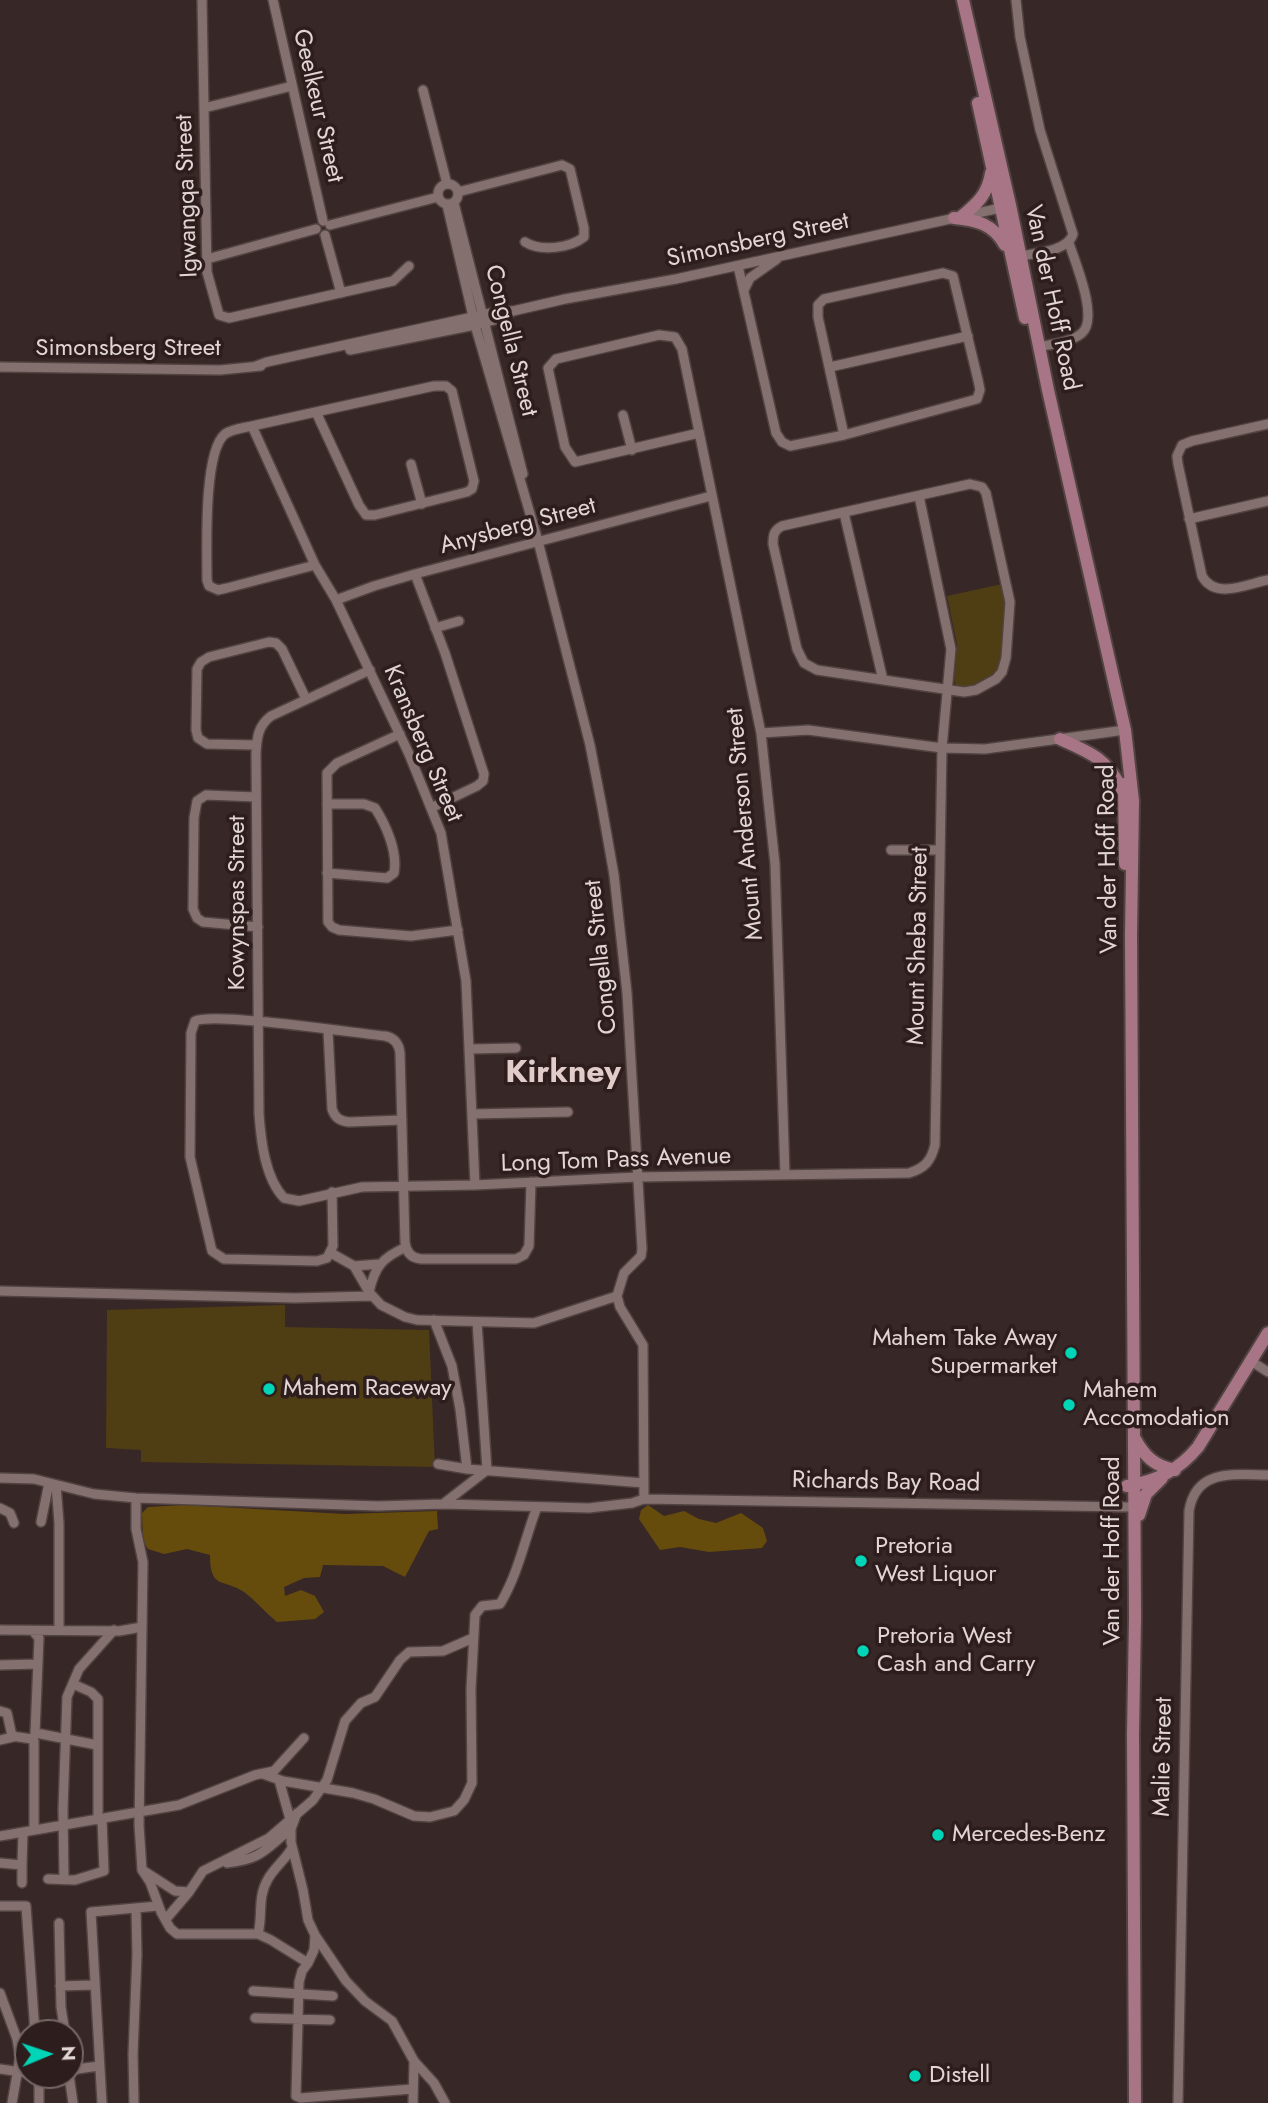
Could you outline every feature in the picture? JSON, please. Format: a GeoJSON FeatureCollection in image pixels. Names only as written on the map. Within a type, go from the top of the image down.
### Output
{"type":"FeatureCollection","features":[{"type":"Feature","properties":{"kind":"main road","name":"Van der Hoff Road"},"geometry":{"type":"LineString","coordinates":[[957,0],[992,169],[1005,206]]}},
{"type":"Feature","properties":{"kind":"main road","name":"Van der Hoff Road"},"geometry":{"type":"LineString","coordinates":[[962,0],[1052,429],[1121,730],[1125,795],[1130,1485],[1134,1550],[1135,2103]]}},
{"type":"Feature","properties":{"kind":"main road"},"geometry":{"type":"LineString","coordinates":[[958,218],[982,197],[988,187],[992,169]]}},
{"type":"Feature","properties":{"kind":"main road"},"geometry":{"type":"LineString","coordinates":[[958,218],[990,227],[1016,256]]}},
{"type":"Feature","properties":{"kind":"main road","name":"Van der Hoff Road"},"geometry":{"type":"LineString","coordinates":[[1016,256],[1039,347],[1121,730],[1133,801],[1133,1437],[1127,1507],[1128,1675],[1133,1735]]}},
{"type":"Feature","properties":{"kind":"main road"},"geometry":{"type":"LineString","coordinates":[[1060,739],[1101,759],[1125,795]]}},
{"type":"Feature","properties":{"kind":"main road"},"geometry":{"type":"LineString","coordinates":[[1134,1550],[1141,1504],[1146,1494],[1170,1472],[1186,1462],[1198,1447],[1268,1333]]}},
{"type":"Feature","properties":{"kind":"main road"},"geometry":{"type":"LineString","coordinates":[[1133,1437],[1146,1458],[1170,1472]]}},
{"type":"Feature","properties":{"kind":"main road"},"geometry":{"type":"LineString","coordinates":[[1130,1485],[1170,1472]]}},
{"type":"Feature","properties":{"kind":"street","name":"Igwangqa Street"},"geometry":{"type":"LineString","coordinates":[[202,0],[208,281],[218,313],[224,318],[393,281],[409,266]]}},
{"type":"Feature","properties":{"kind":"street","name":"Geelkeur Street"},"geometry":{"type":"LineString","coordinates":[[273,0],[327,223]]}},
{"type":"Feature","properties":{"kind":"street"},"geometry":{"type":"LineString","coordinates":[[1016,0],[1020,37],[1040,131],[1049,166],[1073,229],[1073,238],[1069,243],[1016,256]]}},
{"type":"Feature","properties":{"kind":"street"},"geometry":{"type":"LineString","coordinates":[[204,108],[292,86]]}},
{"type":"Feature","properties":{"kind":"street"},"geometry":{"type":"LineString","coordinates":[[424,90],[447,184]]}},
{"type":"Feature","properties":{"kind":"street"},"geometry":{"type":"LineString","coordinates":[[458,192],[562,165],[570,169],[584,237],[578,241],[547,248],[538,248],[525,242]]}},
{"type":"Feature","properties":{"kind":"street"},"geometry":{"type":"LineString","coordinates":[[447,184],[455,186],[458,192],[458,198],[451,204],[440,201],[438,197],[440,188],[447,184]]}},
{"type":"Feature","properties":{"kind":"street"},"geometry":{"type":"LineString","coordinates":[[341,293],[319,222],[327,223],[438,197]]}},
{"type":"Feature","properties":{"kind":"street","name":"Congella Street"},"geometry":{"type":"LineString","coordinates":[[451,204],[485,318],[524,480],[524,490]]}},
{"type":"Feature","properties":{"kind":"street","name":"Congella Street"},"geometry":{"type":"LineString","coordinates":[[451,204],[474,321],[538,541],[590,745],[614,875],[627,993],[642,1249],[641,1256],[624,1273],[617,1296]]}},
{"type":"Feature","properties":{"kind":"street","name":"Simonsberg Street"},"geometry":{"type":"LineString","coordinates":[[0,368],[230,370],[256,366],[485,318],[502,318],[513,311],[738,266],[1005,206]]}},
{"type":"Feature","properties":{"kind":"street"},"geometry":{"type":"LineString","coordinates":[[207,259],[321,232]]}},
{"type":"Feature","properties":{"kind":"street"},"geometry":{"type":"LineString","coordinates":[[1039,347],[1080,335],[1088,324],[1086,296],[1069,243]]}},
{"type":"Feature","properties":{"kind":"street"},"geometry":{"type":"LineString","coordinates":[[744,290],[750,278],[785,255]]}},
{"type":"Feature","properties":{"kind":"street"},"geometry":{"type":"LineString","coordinates":[[738,266],[778,437],[786,444],[794,446],[844,435],[977,399],[979,390],[956,281],[948,273],[824,299],[818,305],[818,317],[844,435]]}},
{"type":"Feature","properties":{"kind":"street","name":"Mount Anderson Street"},"geometry":{"type":"LineString","coordinates":[[699,433],[580,462],[572,460],[565,447],[548,368],[556,359],[659,335],[675,337],[682,349],[761,733],[775,863],[785,1175]]}},
{"type":"Feature","properties":{"kind":"street"},"geometry":{"type":"LineString","coordinates":[[830,367],[968,337]]}},
{"type":"Feature","properties":{"kind":"street"},"geometry":{"type":"LineString","coordinates":[[315,565],[227,588],[213,589],[208,585],[208,494],[211,472],[225,434],[251,426],[434,386],[444,385],[450,388],[474,485],[467,492],[422,504],[373,516],[364,513],[316,412]]}},
{"type":"Feature","properties":{"kind":"street"},"geometry":{"type":"LineString","coordinates":[[623,415],[632,450]]}},
{"type":"Feature","properties":{"kind":"street"},"geometry":{"type":"LineString","coordinates":[[1268,424],[1182,445],[1177,456],[1189,519],[1206,584],[1219,590],[1268,580]]}},
{"type":"Feature","properties":{"kind":"street","name":"Kransberg Street"},"geometry":{"type":"LineString","coordinates":[[251,426],[315,565],[336,600],[400,734],[441,833],[466,981],[475,1185]]}},
{"type":"Feature","properties":{"kind":"street"},"geometry":{"type":"LineString","coordinates":[[411,464],[422,504]]}},
{"type":"Feature","properties":{"kind":"street"},"geometry":{"type":"LineString","coordinates":[[970,484],[985,489],[1010,602],[1006,658],[999,676],[971,691],[947,690],[817,670],[804,663],[797,649],[773,535],[779,527],[919,496],[970,484]]}},
{"type":"Feature","properties":{"kind":"street","name":"Anysberg Street"},"geometry":{"type":"LineString","coordinates":[[336,600],[374,586],[711,496]]}},
{"type":"Feature","properties":{"kind":"street","name":"Mount Sheba Street"},"geometry":{"type":"LineString","coordinates":[[919,496],[950,639],[942,748],[935,1145]]}},
{"type":"Feature","properties":{"kind":"street"},"geometry":{"type":"LineString","coordinates":[[1189,519],[1268,501]]}},
{"type":"Feature","properties":{"kind":"street"},"geometry":{"type":"LineString","coordinates":[[844,513],[883,680]]}},
{"type":"Feature","properties":{"kind":"street"},"geometry":{"type":"LineString","coordinates":[[415,575],[445,653],[484,774],[483,781],[477,786],[432,807]]}},
{"type":"Feature","properties":{"kind":"street"},"geometry":{"type":"LineString","coordinates":[[435,628],[459,621]]}},
{"type":"Feature","properties":{"kind":"street"},"geometry":{"type":"LineString","coordinates":[[306,699],[282,649],[276,643],[269,642],[221,654],[201,662],[197,669],[196,732],[198,738],[207,744],[256,745],[263,722],[370,670]]}},
{"type":"Feature","properties":{"kind":"street"},"geometry":{"type":"LineString","coordinates":[[761,733],[808,730],[942,748],[985,749],[1121,730]]}},
{"type":"Feature","properties":{"kind":"street"},"geometry":{"type":"LineString","coordinates":[[400,734],[331,768],[327,773],[327,918],[330,925],[336,929],[405,936],[458,930]]}},
{"type":"Feature","properties":{"kind":"street","name":"Kowynspas Street"},"geometry":{"type":"LineString","coordinates":[[256,745],[261,1132],[273,1183],[284,1198]]}},
{"type":"Feature","properties":{"kind":"street"},"geometry":{"type":"LineString","coordinates":[[256,797],[206,795],[197,801],[194,818],[193,909],[195,916],[203,922],[258,927]]}},
{"type":"Feature","properties":{"kind":"street"},"geometry":{"type":"LineString","coordinates":[[327,804],[364,804],[375,807],[389,835],[395,862],[394,873],[387,878],[327,873]]}},
{"type":"Feature","properties":{"kind":"street"},"geometry":{"type":"LineString","coordinates":[[891,850],[940,850]]}},
{"type":"Feature","properties":{"kind":"street"},"geometry":{"type":"LineString","coordinates":[[332,1192],[333,1244],[327,1258],[317,1261],[224,1259],[216,1256],[209,1247],[189,1149],[192,1027],[195,1021],[202,1018],[385,1036],[397,1043],[400,1053],[406,1247],[412,1256],[421,1259],[521,1257],[529,1246],[531,1182]]}},
{"type":"Feature","properties":{"kind":"street"},"geometry":{"type":"LineString","coordinates":[[328,1031],[334,1115],[349,1122],[402,1120]]}},
{"type":"Feature","properties":{"kind":"street"},"geometry":{"type":"LineString","coordinates":[[470,1049],[516,1048]]}},
{"type":"Feature","properties":{"kind":"street"},"geometry":{"type":"LineString","coordinates":[[472,1114],[568,1112]]}},
{"type":"Feature","properties":{"kind":"street","name":"Long Tom Pass Avenue"},"geometry":{"type":"LineString","coordinates":[[284,1198],[299,1201],[362,1187],[404,1185],[475,1185],[637,1177],[909,1173],[922,1169],[929,1161],[935,1145]]}},
{"type":"Feature","properties":{"kind":"street"},"geometry":{"type":"LineString","coordinates":[[370,1294],[372,1279],[380,1264],[406,1247]]}},
{"type":"Feature","properties":{"kind":"street"},"geometry":{"type":"LineString","coordinates":[[331,1253],[354,1266],[370,1294],[381,1305],[405,1317],[477,1322],[534,1322],[617,1296],[620,1307],[643,1345],[644,1499]]}},
{"type":"Feature","properties":{"kind":"street"},"geometry":{"type":"LineString","coordinates":[[354,1266],[380,1264]]}},
{"type":"Feature","properties":{"kind":"street"},"geometry":{"type":"LineString","coordinates":[[0,1291],[295,1298],[370,1294]]}},
{"type":"Feature","properties":{"kind":"street"},"geometry":{"type":"LineString","coordinates":[[434,1320],[452,1366],[467,1469]]}},
{"type":"Feature","properties":{"kind":"street"},"geometry":{"type":"LineString","coordinates":[[477,1322],[487,1470]]}},
{"type":"Feature","properties":{"kind":"street"},"geometry":{"type":"LineString","coordinates":[[1251,1361],[1268,1372]]}},
{"type":"Feature","properties":{"kind":"street"},"geometry":{"type":"LineString","coordinates":[[438,1464],[467,1469],[644,1483]]}},
{"type":"Feature","properties":{"kind":"street"},"geometry":{"type":"LineString","coordinates":[[443,1504],[487,1470]]}},
{"type":"Feature","properties":{"kind":"street","name":"Malie Street"},"geometry":{"type":"LineString","coordinates":[[1178,2103],[1189,1511],[1196,1491],[1216,1476],[1268,1475]]}},
{"type":"Feature","properties":{"kind":"street","name":"Richards Bay Road"},"geometry":{"type":"LineString","coordinates":[[0,1478],[53,1484],[94,1494],[136,1498],[378,1506],[443,1504],[589,1508],[644,1499],[1127,1507]]}},
{"type":"Feature","properties":{"kind":"street"},"geometry":{"type":"LineString","coordinates":[[41,1522],[53,1484]]}},
{"type":"Feature","properties":{"kind":"street"},"geometry":{"type":"LineString","coordinates":[[53,1484],[59,1524],[58,1630]]}},
{"type":"Feature","properties":{"kind":"street"},"geometry":{"type":"LineString","coordinates":[[136,1498],[136,1529],[143,1562],[140,1812],[142,1870],[170,1928],[177,1934],[258,1934],[308,1963]]}},
{"type":"Feature","properties":{"kind":"street"},"geometry":{"type":"LineString","coordinates":[[263,1774],[279,1780],[374,1799],[418,1817],[439,1815],[459,1807],[472,1783],[473,1638],[476,1612],[482,1606],[500,1604],[518,1571],[537,1507]]}},
{"type":"Feature","properties":{"kind":"street"},"geometry":{"type":"LineString","coordinates":[[0,1508],[10,1513],[14,1523]]}},
{"type":"Feature","properties":{"kind":"street"},"geometry":{"type":"LineString","coordinates":[[0,1630],[142,1628]]}},
{"type":"Feature","properties":{"kind":"street"},"geometry":{"type":"LineString","coordinates":[[64,1880],[67,1697],[79,1669],[114,1630]]}},
{"type":"Feature","properties":{"kind":"street"},"geometry":{"type":"LineString","coordinates":[[33,1631],[38,1638],[34,1829]]}},
{"type":"Feature","properties":{"kind":"street"},"geometry":{"type":"LineString","coordinates":[[166,1919],[207,1868],[269,1838],[291,1824],[298,1812],[313,1800],[323,1787],[345,1721],[361,1703],[375,1697],[400,1660],[409,1652],[449,1649],[473,1638]]}},
{"type":"Feature","properties":{"kind":"street"},"geometry":{"type":"LineString","coordinates":[[0,1665],[38,1664]]}},
{"type":"Feature","properties":{"kind":"street"},"geometry":{"type":"LineString","coordinates":[[48,1879],[82,1878],[104,1871],[97,1745],[98,1699],[91,1692],[73,1684]]}},
{"type":"Feature","properties":{"kind":"street"},"geometry":{"type":"LineString","coordinates":[[0,1711],[7,1713],[10,1734],[13,1737]]}},
{"type":"Feature","properties":{"kind":"street"},"geometry":{"type":"LineString","coordinates":[[0,1740],[34,1736],[65,1738],[97,1745]]}},
{"type":"Feature","properties":{"kind":"street"},"geometry":{"type":"LineString","coordinates":[[0,1836],[179,1805],[278,1768],[304,1738]]}},
{"type":"Feature","properties":{"kind":"street"},"geometry":{"type":"LineString","coordinates":[[279,1780],[291,1824],[292,1848],[308,1920],[315,1935],[346,1981],[365,2001],[392,2021],[414,2061],[434,2083],[445,2103]]}},
{"type":"Feature","properties":{"kind":"street"},"geometry":{"type":"LineString","coordinates":[[22,1883],[23,1832]]}},
{"type":"Feature","properties":{"kind":"street"},"geometry":{"type":"LineString","coordinates":[[258,1934],[260,1900],[264,1887],[268,1877],[292,1848]]}},
{"type":"Feature","properties":{"kind":"street"},"geometry":{"type":"LineString","coordinates":[[0,1863],[22,1865]]}},
{"type":"Feature","properties":{"kind":"street"},"geometry":{"type":"LineString","coordinates":[[142,1870],[175,1891],[189,1892]]}},
{"type":"Feature","properties":{"kind":"street"},"geometry":{"type":"LineString","coordinates":[[0,1906],[26,1906],[34,2019]]}},
{"type":"Feature","properties":{"kind":"street"},"geometry":{"type":"LineString","coordinates":[[102,2103],[91,1912],[158,1906]]}},
{"type":"Feature","properties":{"kind":"street"},"geometry":{"type":"LineString","coordinates":[[134,2103],[132,2054],[137,1955],[136,1908]]}},
{"type":"Feature","properties":{"kind":"street"},"geometry":{"type":"LineString","coordinates":[[59,1923],[64,2019]]}},
{"type":"Feature","properties":{"kind":"street"},"geometry":{"type":"LineString","coordinates":[[315,1935],[314,1950],[302,1971],[299,1993],[295,2094],[298,2098],[412,2089]]}},
{"type":"Feature","properties":{"kind":"street"},"geometry":{"type":"LineString","coordinates":[[60,1986],[94,1985]]}},
{"type":"Feature","properties":{"kind":"street"},"geometry":{"type":"LineString","coordinates":[[253,1991],[333,1996]]}},
{"type":"Feature","properties":{"kind":"street"},"geometry":{"type":"LineString","coordinates":[[0,1993],[14,2031]]}},
{"type":"Feature","properties":{"kind":"street"},"geometry":{"type":"LineString","coordinates":[[255,2018],[330,2020]]}},
{"type":"Feature","properties":{"kind":"street"},"geometry":{"type":"LineString","coordinates":[[413,2103],[414,2061]]}},
{"type":"Feature","properties":{"kind":"street"},"geometry":{"type":"LineString","coordinates":[[84,2068],[99,2066]]}},
{"type":"Feature","properties":{"kind":"shaded area"},"geometry":{"type":"Polygon","coordinates":[[[1002,584],[1006,629],[997,674],[972,687],[956,686],[954,680],[957,644],[947,596],[1002,584]]]}},
{"type":"Feature","properties":{"kind":"shaded area","name":"Mahem Raceway"},"geometry":{"type":"Polygon","coordinates":[[[285,1305],[285,1327],[429,1330],[435,1467],[141,1462],[141,1450],[106,1448],[107,1310],[285,1305]]]}},
{"type":"Feature","properties":{"kind":"shaded area"},"geometry":{"type":"Polygon","coordinates":[[[184,1505],[345,1514],[437,1511],[438,1529],[429,1531],[405,1577],[383,1566],[323,1565],[320,1577],[304,1578],[284,1587],[285,1596],[301,1590],[315,1596],[324,1612],[315,1619],[277,1622],[244,1592],[215,1578],[210,1555],[187,1549],[164,1554],[148,1549],[143,1541],[142,1513],[148,1507],[184,1505]]]}},
{"type":"Feature","properties":{"kind":"shaded area"},"geometry":{"type":"Polygon","coordinates":[[[648,1505],[664,1516],[684,1511],[699,1519],[716,1523],[741,1513],[763,1528],[767,1541],[762,1548],[709,1552],[680,1547],[660,1550],[639,1519],[641,1510],[648,1505]]]}},
{"type":"Feature","properties":{"kind":"place","name":"Mahem Take Away Supermarket"},"geometry":{"type":"Point","coordinates":[1071,1353]}},
{"type":"Feature","properties":{"kind":"place","name":"Mahem Raceway"},"geometry":{"type":"Point","coordinates":[269,1389]}},
{"type":"Feature","properties":{"kind":"place","name":"Mahem Accomodation"},"geometry":{"type":"Point","coordinates":[1069,1405]}},
{"type":"Feature","properties":{"kind":"place","name":"Pretoria West Liquor"},"geometry":{"type":"Point","coordinates":[861,1561]}},
{"type":"Feature","properties":{"kind":"place","name":"Pretoria West Cash and Carry"},"geometry":{"type":"Point","coordinates":[863,1651]}},
{"type":"Feature","properties":{"kind":"place","name":"Mercedes-Benz"},"geometry":{"type":"Point","coordinates":[938,1835]}},
{"type":"Feature","properties":{"kind":"place","name":"Distell"},"geometry":{"type":"Point","coordinates":[915,2076]}},
{"type":"Feature","properties":{"kind":"district","name":"Kirkney"},"geometry":{"type":"Point","coordinates":[563,1074]}}]}
